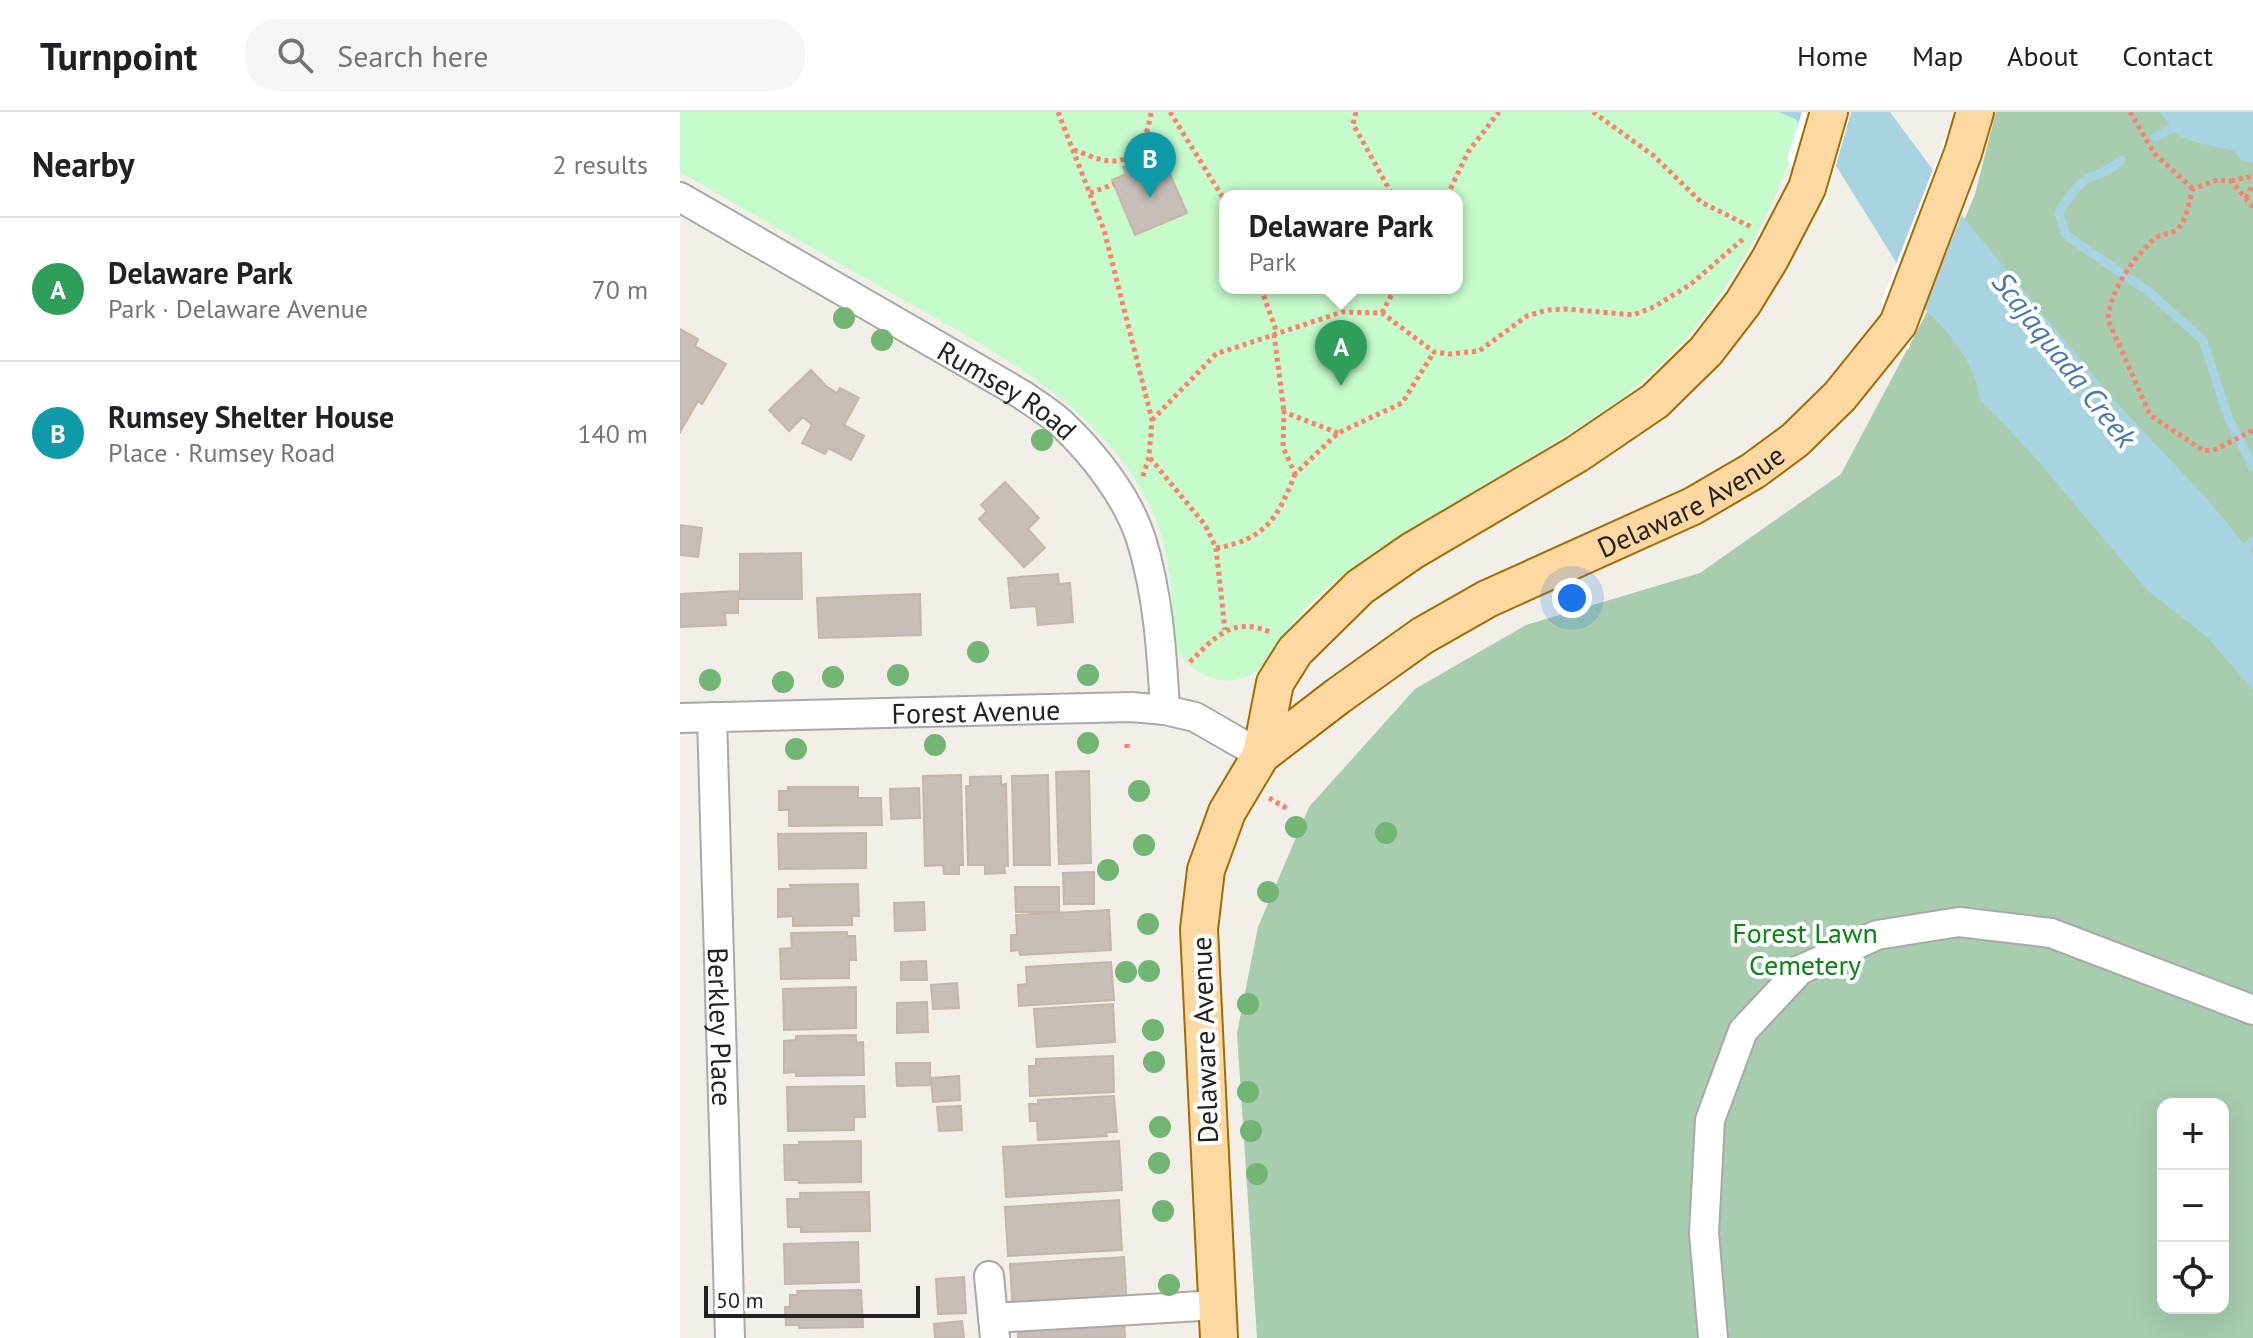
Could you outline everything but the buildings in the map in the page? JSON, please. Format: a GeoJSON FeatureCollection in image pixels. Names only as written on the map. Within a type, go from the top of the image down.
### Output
{"type":"FeatureCollection","features":[{"type":"Feature","properties":{"kind":"main road","name":"Delaware Avenue"},"geometry":{"type":"LineString","coordinates":[[1218,1322],[1199,929],[1206,870],[1227,812],[1261,755],[1275,683],[1295,651],[1360,587],[1412,551],[1577,454],[1655,401],[1706,351],[1743,303],[1807,188],[1829,112]]}},
{"type":"Feature","properties":{"kind":"main road","name":"Delaware Avenue"},"geometry":{"type":"LineString","coordinates":[[1261,755],[1422,636],[1487,599],[1693,506],[1753,471],[1795,440],[1840,396],[1898,324],[1963,153],[1975,112]]}},
{"type":"Feature","properties":{"kind":"street","name":"Rumsey Road"},"geometry":{"type":"LineString","coordinates":[[680,197],[1021,394],[1059,421],[1088,451],[1117,492],[1140,537],[1159,631],[1165,710]]}},
{"type":"Feature","properties":{"kind":"street","name":"Forest Avenue"},"geometry":{"type":"LineString","coordinates":[[680,718],[1119,706],[1165,710],[1195,717],[1261,755]]}},
{"type":"Feature","properties":{"kind":"street","name":"Berkley Place"},"geometry":{"type":"LineString","coordinates":[[712,717],[730,1338]]}},
{"type":"Feature","properties":{"kind":"street"},"geometry":{"type":"LineString","coordinates":[[1713,1338],[1704,1233],[1710,1120],[1743,1031],[1800,970],[1877,935],[1959,922],[2051,933],[2253,1010]]}},
{"type":"Feature","properties":{"kind":"street"},"geometry":{"type":"LineString","coordinates":[[989,1276],[994,1328],[1218,1322]]}},
{"type":"Feature","properties":{"kind":"path"},"geometry":{"type":"LineString","coordinates":[[1058,112],[1104,230],[1152,420],[1149,457],[1140,487]]}},
{"type":"Feature","properties":{"kind":"path"},"geometry":{"type":"LineString","coordinates":[[1063,122],[1064,112]]}},
{"type":"Feature","properties":{"kind":"path"},"geometry":{"type":"LineString","coordinates":[[1073,150],[1112,161],[1128,157],[1140,148],[1151,112]]}},
{"type":"Feature","properties":{"kind":"path"},"geometry":{"type":"LineString","coordinates":[[1170,112],[1219,191]]}},
{"type":"Feature","properties":{"kind":"path"},"geometry":{"type":"LineString","coordinates":[[1356,112],[1353,124],[1390,190]]}},
{"type":"Feature","properties":{"kind":"path"},"geometry":{"type":"LineString","coordinates":[[1450,190],[1468,152],[1499,112]]}},
{"type":"Feature","properties":{"kind":"path"},"geometry":{"type":"LineString","coordinates":[[1152,420],[1216,354],[1342,312],[1382,313],[1434,352],[1479,351],[1527,316],[1547,310],[1633,315],[1654,307],[1691,284],[1755,229],[1701,202],[1654,156],[1593,112]]}},
{"type":"Feature","properties":{"kind":"path"},"geometry":{"type":"LineString","coordinates":[[2130,112],[2154,153],[2193,189]]}},
{"type":"Feature","properties":{"kind":"path"},"geometry":{"type":"LineString","coordinates":[[2193,189],[2217,180],[2231,181],[2253,176]]}},
{"type":"Feature","properties":{"kind":"path"},"geometry":{"type":"LineString","coordinates":[[2231,181],[2253,207]]}},
{"type":"Feature","properties":{"kind":"path"},"geometry":{"type":"LineString","coordinates":[[1090,193],[1114,184]]}},
{"type":"Feature","properties":{"kind":"path"},"geometry":{"type":"LineString","coordinates":[[2246,198],[2253,184]]}},
{"type":"Feature","properties":{"kind":"path"},"geometry":{"type":"LineString","coordinates":[[2193,189],[2181,225],[2173,233],[2156,237],[2115,291],[2109,305],[2108,320],[2150,415],[2204,451],[2217,449],[2253,430]]}},
{"type":"Feature","properties":{"kind":"path"},"geometry":{"type":"LineString","coordinates":[[1263,294],[1276,334],[1284,412],[1283,447],[1295,474]]}},
{"type":"Feature","properties":{"kind":"path"},"geometry":{"type":"LineString","coordinates":[[1382,313],[1392,294]]}},
{"type":"Feature","properties":{"kind":"path"},"geometry":{"type":"LineString","coordinates":[[1216,548],[1248,540],[1267,528],[1285,501],[1295,474],[1338,433],[1402,403],[1434,352]]}},
{"type":"Feature","properties":{"kind":"path"},"geometry":{"type":"LineString","coordinates":[[1284,412],[1338,433]]}},
{"type":"Feature","properties":{"kind":"path"},"geometry":{"type":"LineString","coordinates":[[1149,457],[1181,492],[1205,525],[1216,548],[1225,630]]}},
{"type":"Feature","properties":{"kind":"path"},"geometry":{"type":"LineString","coordinates":[[1193,659],[1225,630],[1242,626],[1261,628],[1281,639]]}},
{"type":"Feature","properties":{"kind":"green space"},"geometry":{"type":"Polygon","coordinates":[[[680,112],[1807,112],[1773,200],[1753,241],[1703,318],[1673,352],[1639,384],[1601,413],[1355,566],[1309,605],[1262,666],[1237,680],[1226,681],[1204,675],[1185,661],[1179,652],[1174,642],[1171,590],[1162,539],[1150,506],[1128,468],[1100,435],[1069,406],[1035,379],[962,333],[680,172],[680,112]]]}},
{"type":"Feature","properties":{"kind":"green space","name":"Forest Lawn Cemetery"},"geometry":{"type":"Polygon","coordinates":[[[1996,112],[2253,112],[2253,1338],[1257,1338],[1237,1033],[1258,927],[1309,807],[1415,689],[1526,625],[1700,573],[1841,474],[1926,314],[1975,194],[1996,112]]]}},
{"type":"Feature","properties":{"kind":"water","name":"Scajaquada Creek"},"geometry":{"type":"Polygon","coordinates":[[[1779,112],[1890,112],[1964,218],[2113,399],[2208,500],[2253,555],[2253,690],[2208,638],[2147,590],[2031,453],[1979,398],[1974,376],[1961,351],[1927,312],[1838,169],[1795,119],[1779,112]]]}},
{"type":"Feature","properties":{"kind":"water"},"geometry":{"type":"Polygon","coordinates":[[[2160,112],[2253,112],[2253,163],[2241,160],[2234,151],[2177,135],[2160,112]]]}},
{"type":"Feature","properties":{"kind":"pier"},"geometry":{"type":"Polygon","coordinates":[[[1802,112],[1851,112],[1823,211],[1787,159],[1802,112]]]}},
{"type":"Feature","properties":{"kind":"pier"},"geometry":{"type":"Polygon","coordinates":[[[1948,131],[1977,176],[1908,350],[1881,303],[1948,131]]]}},
{"type":"Feature","properties":{"kind":"waterway"},"geometry":{"type":"LineString","coordinates":[[2155,137],[2173,128]]}},
{"type":"Feature","properties":{"kind":"waterway"},"geometry":{"type":"LineString","coordinates":[[2121,160],[2082,182],[2069,197],[2059,213],[2066,235],[2149,292],[2203,340],[2228,417],[2253,467]]}},
{"type":"Feature","properties":{"kind":"waterway"},"geometry":{"type":"LineString","coordinates":[[2247,547],[2253,541]]}},
{"type":"Feature","properties":{"kind":"place","name":"Rumsey Shelter House"},"geometry":{"type":"Point","coordinates":[1150,198]}},
{"type":"Feature","properties":{"kind":"place","name":"Delaware Park"},"geometry":{"type":"Point","coordinates":[1341,386]}}]}
